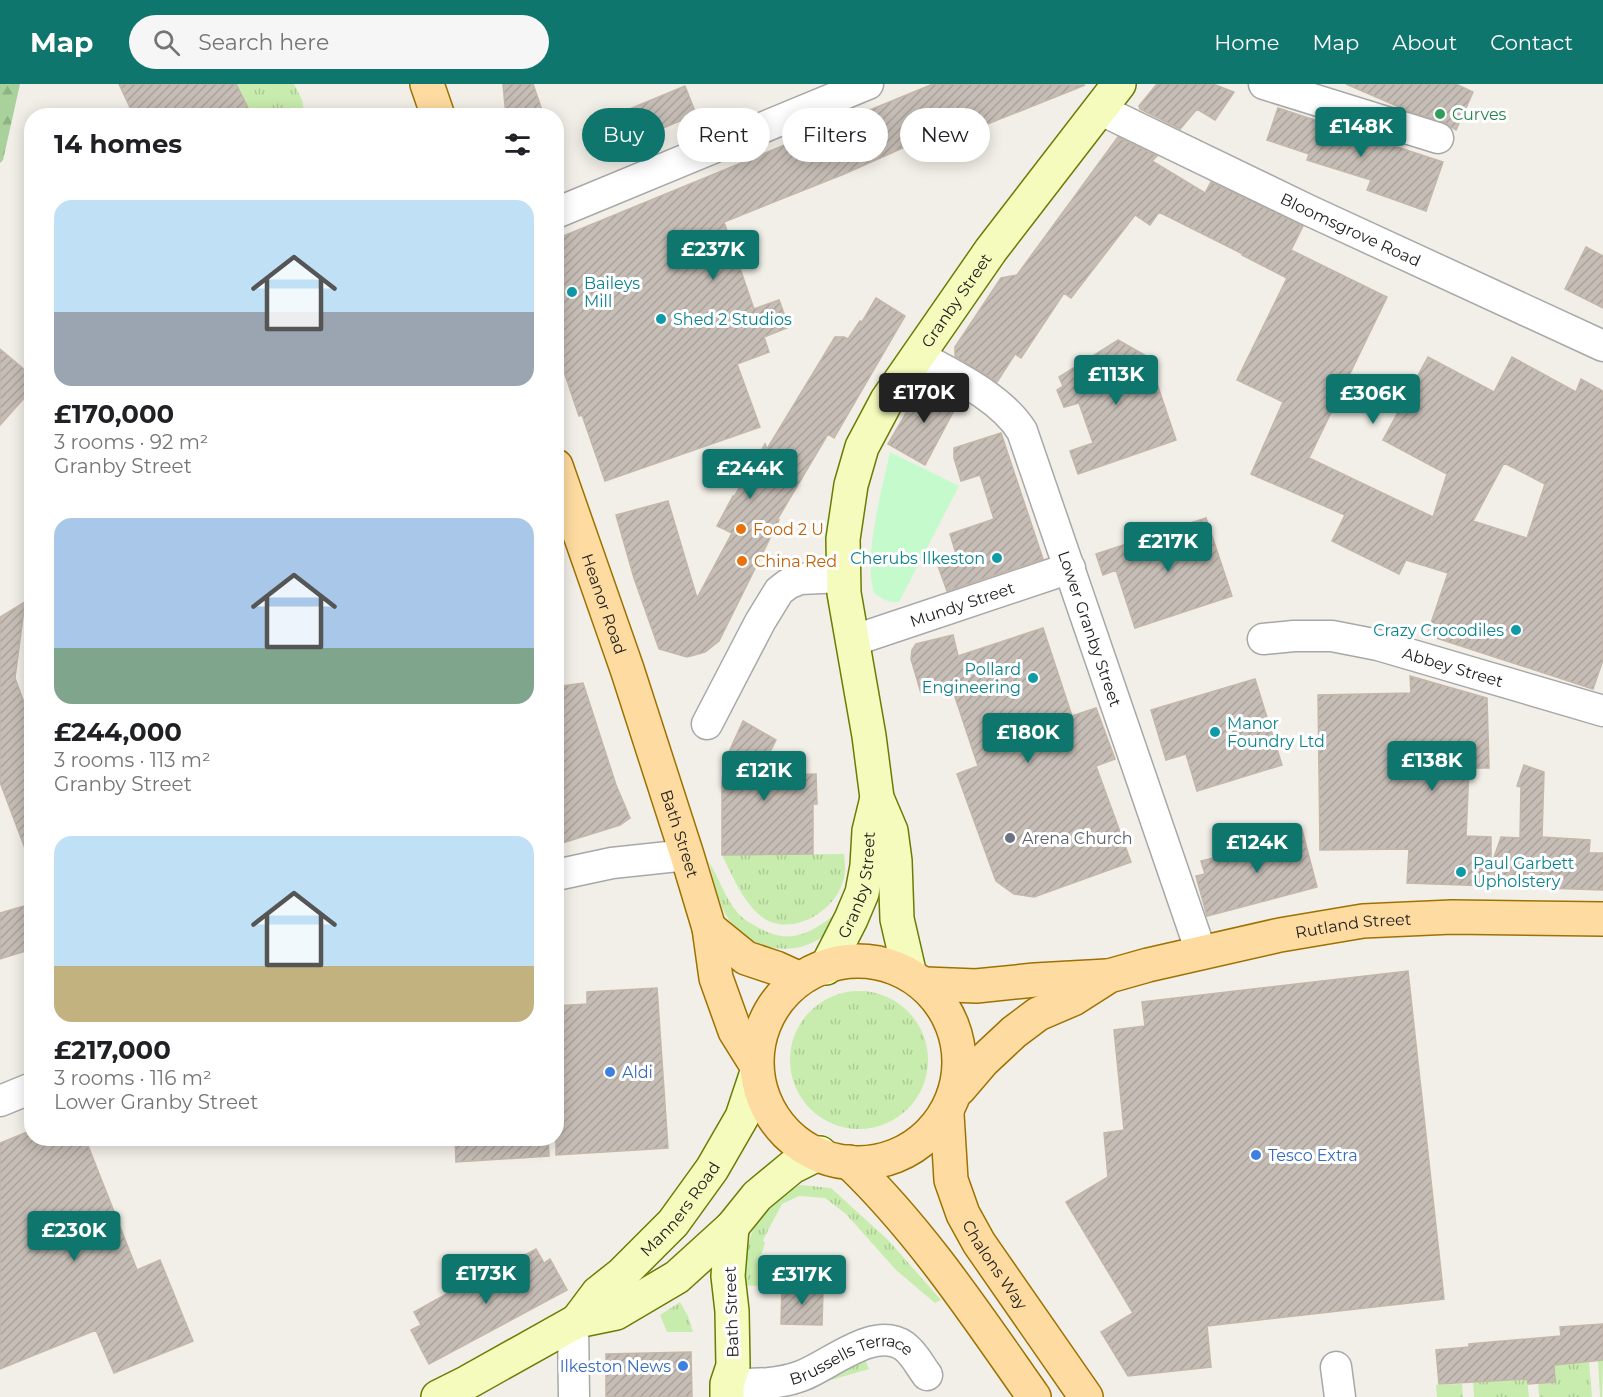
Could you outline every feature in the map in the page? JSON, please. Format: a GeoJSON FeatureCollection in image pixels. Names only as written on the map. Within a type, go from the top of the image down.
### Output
{"type":"FeatureCollection","features":[{"type":"Feature","properties":{"kind":"main road"},"geometry":{"type":"LineString","coordinates":[[427,84],[435,108]]}},
{"type":"Feature","properties":{"kind":"main road","name":"Heanor Road"},"geometry":{"type":"LineString","coordinates":[[564,489],[627,669],[649,742]]}},
{"type":"Feature","properties":{"kind":"main road","name":"Bath Street"},"geometry":{"type":"LineString","coordinates":[[649,742],[709,928],[716,978],[735,1031],[755,1071]]}},
{"type":"Feature","properties":{"kind":"main road","name":"Rutland Street"},"geometry":{"type":"LineString","coordinates":[[917,977],[976,986],[1109,976],[1201,952],[1321,927],[1363,921],[1452,917],[1603,919]]}},
{"type":"Feature","properties":{"kind":"main road"},"geometry":{"type":"LineString","coordinates":[[709,928],[746,958],[776,968],[812,973],[863,962],[882,963],[917,977],[944,1007],[952,1024],[953,1102],[922,1139],[888,1159],[835,1158]]}},
{"type":"Feature","properties":{"kind":"main road"},"geometry":{"type":"LineString","coordinates":[[812,973],[782,994],[770,1014],[755,1071],[760,1095],[768,1111],[796,1141],[835,1158],[871,1184],[916,1235],[1034,1397]]}},
{"type":"Feature","properties":{"kind":"main road","name":"Rutland Street"},"geometry":{"type":"LineString","coordinates":[[953,1102],[983,1061],[1014,1032],[1038,1014],[1073,999],[1109,976]]}},
{"type":"Feature","properties":{"kind":"main road","name":"Chalons Way"},"geometry":{"type":"LineString","coordinates":[[953,1102],[951,1180],[963,1215],[1086,1397]]}},
{"type":"Feature","properties":{"kind":"street"},"geometry":{"type":"LineString","coordinates":[[564,210],[868,84]]}},
{"type":"Feature","properties":{"kind":"street","name":"Granby Street"},"geometry":{"type":"LineString","coordinates":[[917,977],[897,919],[895,861],[891,831],[877,798],[842,577],[845,520],[851,485],[862,447],[887,400],[1099,96],[1119,84]]}},
{"type":"Feature","properties":{"kind":"street"},"geometry":{"type":"LineString","coordinates":[[1264,84],[1438,138]]}},
{"type":"Feature","properties":{"kind":"street","name":"Bloomsgrove Road"},"geometry":{"type":"LineString","coordinates":[[1099,96],[1308,210],[1603,346]]}},
{"type":"Feature","properties":{"kind":"street","name":"Lower Granby Street"},"geometry":{"type":"LineString","coordinates":[[917,356],[960,379],[987,398],[1022,431],[1201,952]]}},
{"type":"Feature","properties":{"kind":"street","name":"Mundy Street"},"geometry":{"type":"LineString","coordinates":[[852,641],[1070,568]]}},
{"type":"Feature","properties":{"kind":"street"},"geometry":{"type":"LineString","coordinates":[[707,724],[760,622],[779,591],[800,579],[842,577]]}},
{"type":"Feature","properties":{"kind":"street","name":"Abbey Street"},"geometry":{"type":"LineString","coordinates":[[1263,639],[1332,636],[1378,645],[1603,711]]}},
{"type":"Feature","properties":{"kind":"street","name":"Granby Street"},"geometry":{"type":"LineString","coordinates":[[812,973],[851,919],[862,893],[867,866],[869,831],[877,798]]}},
{"type":"Feature","properties":{"kind":"street"},"geometry":{"type":"LineString","coordinates":[[564,873],[612,863],[687,855]]}},
{"type":"Feature","properties":{"kind":"street","name":"Manners Road"},"geometry":{"type":"LineString","coordinates":[[575,1322],[598,1293],[622,1274],[673,1223],[712,1169],[742,1117],[755,1071]]}},
{"type":"Feature","properties":{"kind":"street"},"geometry":{"type":"LineString","coordinates":[[0,1101],[24,1091]]}},
{"type":"Feature","properties":{"kind":"street","name":"Manners Road"},"geometry":{"type":"LineString","coordinates":[[438,1397],[466,1390],[575,1322],[616,1313],[677,1276],[732,1227],[757,1196],[792,1167],[835,1158]]}},
{"type":"Feature","properties":{"kind":"street","name":"Bath Street"},"geometry":{"type":"LineString","coordinates":[[727,1390],[733,1366],[732,1311],[728,1276],[732,1227]]}},
{"type":"Feature","properties":{"kind":"street"},"geometry":{"type":"LineString","coordinates":[[574,1397],[575,1322]]}},
{"type":"Feature","properties":{"kind":"street","name":"Brussells Terrace"},"geometry":{"type":"LineString","coordinates":[[727,1390],[788,1380],[813,1371],[862,1344],[881,1341],[902,1345],[909,1350],[927,1375]]}},
{"type":"Feature","properties":{"kind":"street"},"geometry":{"type":"LineString","coordinates":[[1336,1367],[1340,1397]]}},
{"type":"Feature","properties":{"kind":"green space"},"geometry":{"type":"Polygon","coordinates":[[[0,84],[20,84],[3,160],[0,163],[0,84]]]}},
{"type":"Feature","properties":{"kind":"green space"},"geometry":{"type":"Polygon","coordinates":[[[236,84],[294,84],[304,108],[248,108],[236,84]]]}},
{"type":"Feature","properties":{"kind":"green space"},"geometry":{"type":"Polygon","coordinates":[[[890,452],[959,486],[899,602],[883,599],[874,593],[871,578],[872,542],[890,452]]]}},
{"type":"Feature","properties":{"kind":"green space"},"geometry":{"type":"Polygon","coordinates":[[[844,854],[844,878],[831,903],[810,918],[785,925],[773,923],[755,911],[739,889],[722,855],[844,854]]]}},
{"type":"Feature","properties":{"kind":"green space"},"geometry":{"type":"Polygon","coordinates":[[[709,862],[729,901],[739,915],[772,934],[794,936],[804,933],[824,923],[844,908],[828,932],[817,941],[790,949],[762,945],[738,931],[725,914],[709,862]]]}},
{"type":"Feature","properties":{"kind":"green space"},"geometry":{"type":"Polygon","coordinates":[[[859,991],[885,997],[908,1011],[922,1034],[928,1060],[922,1086],[908,1109],[885,1123],[859,1129],[833,1123],[810,1109],[796,1086],[790,1060],[796,1034],[810,1011],[833,997],[859,991]]]}},
{"type":"Feature","properties":{"kind":"green space"},"geometry":{"type":"Polygon","coordinates":[[[800,1185],[831,1188],[888,1240],[941,1300],[935,1303],[896,1270],[846,1214],[825,1198],[799,1196],[782,1204],[763,1240],[765,1243],[761,1256],[759,1286],[739,1285],[743,1256],[755,1225],[779,1196],[800,1185]]]}},
{"type":"Feature","properties":{"kind":"green space"},"geometry":{"type":"Polygon","coordinates":[[[680,1302],[693,1332],[667,1332],[660,1315],[680,1302]]]}},
{"type":"Feature","properties":{"kind":"green space"},"geometry":{"type":"Polygon","coordinates":[[[864,1357],[869,1369],[817,1384],[864,1357]]]}},
{"type":"Feature","properties":{"kind":"green space"},"geometry":{"type":"Polygon","coordinates":[[[1598,1360],[1603,1360],[1602,1397],[1600,1397],[1598,1360]]]}},
{"type":"Feature","properties":{"kind":"green space"},"geometry":{"type":"Polygon","coordinates":[[[1589,1362],[1592,1397],[1539,1397],[1538,1383],[1554,1365],[1589,1362]]]}},
{"type":"Feature","properties":{"kind":"green space"},"geometry":{"type":"Polygon","coordinates":[[[1527,1379],[1529,1397],[1474,1397],[1473,1382],[1527,1379]]]}},
{"type":"Feature","properties":{"kind":"green space"},"geometry":{"type":"Polygon","coordinates":[[[1462,1384],[1463,1397],[1437,1397],[1436,1385],[1462,1384]]]}},
{"type":"Feature","properties":{"kind":"building"},"geometry":{"type":"Polygon","coordinates":[[[119,84],[236,84],[248,108],[130,108],[119,84]]]}},
{"type":"Feature","properties":{"kind":"building"},"geometry":{"type":"Polygon","coordinates":[[[503,84],[533,84],[541,108],[505,108],[503,84]]]}},
{"type":"Feature","properties":{"kind":"building"},"geometry":{"type":"Polygon","coordinates":[[[933,84],[1085,85],[990,123],[990,108],[900,108],[900,149],[888,154],[888,108],[875,108],[933,84]]]}},
{"type":"Feature","properties":{"kind":"building"},"geometry":{"type":"Polygon","coordinates":[[[1157,84],[1213,84],[1234,92],[1215,120],[1197,109],[1180,129],[1140,109],[1139,106],[1157,84]]]}},
{"type":"Feature","properties":{"kind":"building","name":"Curves"},"geometry":{"type":"Polygon","coordinates":[[[1346,84],[1456,84],[1473,92],[1456,130],[1443,122],[1411,112],[1346,84]]]}},
{"type":"Feature","properties":{"kind":"building"},"geometry":{"type":"Polygon","coordinates":[[[685,86],[694,108],[677,108],[677,122],[665,127],[665,108],[632,108],[685,86]]]}},
{"type":"Feature","properties":{"kind":"building"},"geometry":{"type":"Polygon","coordinates":[[[1278,108],[1443,162],[1426,211],[1367,190],[1371,180],[1307,160],[1309,154],[1267,140],[1278,108]]]}},
{"type":"Feature","properties":{"kind":"building"},"geometry":{"type":"Polygon","coordinates":[[[1118,137],[1157,156],[1152,161],[1205,193],[1211,182],[1303,226],[1291,250],[1387,297],[1309,458],[1433,517],[1447,474],[1383,440],[1428,357],[1494,392],[1512,357],[1576,392],[1581,379],[1603,391],[1603,660],[1593,689],[1427,635],[1448,573],[1406,560],[1399,574],[1332,541],[1345,515],[1251,474],[1283,402],[1237,380],[1287,278],[1159,212],[1150,225],[1135,215],[1071,298],[1064,293],[1021,358],[1015,354],[997,382],[955,356],[955,347],[1001,278],[1017,275],[1118,137]],[[1504,463],[1473,521],[1527,538],[1545,484],[1504,463]]]}},
{"type":"Feature","properties":{"kind":"building"},"geometry":{"type":"Polygon","coordinates":[[[782,146],[782,162],[871,162],[724,222],[754,309],[779,300],[789,327],[764,337],[769,352],[737,364],[760,427],[605,481],[564,372],[564,236],[743,162],[770,162],[770,151],[782,146]]]}},
{"type":"Feature","properties":{"kind":"building"},"geometry":{"type":"Polygon","coordinates":[[[1586,247],[1603,256],[1603,308],[1565,289],[1586,247]]]}},
{"type":"Feature","properties":{"kind":"building"},"geometry":{"type":"Polygon","coordinates":[[[876,298],[905,316],[834,438],[828,434],[777,520],[779,520],[719,641],[705,652],[687,657],[659,649],[634,578],[616,515],[668,501],[697,598],[732,533],[717,526],[733,496],[765,444],[767,449],[835,337],[848,339],[860,321],[862,322],[876,298]]]}},
{"type":"Feature","properties":{"kind":"building"},"geometry":{"type":"Polygon","coordinates":[[[1118,340],[1148,357],[1176,440],[1078,474],[1070,451],[1093,443],[1079,403],[1064,407],[1057,390],[1063,386],[1059,377],[1118,340]]]}},
{"type":"Feature","properties":{"kind":"building"},"geometry":{"type":"Polygon","coordinates":[[[0,349],[24,369],[24,398],[0,425],[0,349]]]}},
{"type":"Feature","properties":{"kind":"building"},"geometry":{"type":"Polygon","coordinates":[[[923,384],[954,400],[955,396],[960,399],[925,465],[888,444],[923,384]]]}},
{"type":"Feature","properties":{"kind":"building"},"geometry":{"type":"Polygon","coordinates":[[[1001,433],[1043,559],[947,591],[937,563],[957,557],[950,534],[994,519],[980,475],[961,481],[954,458],[954,448],[1001,433]]]}},
{"type":"Feature","properties":{"kind":"building"},"geometry":{"type":"Polygon","coordinates":[[[1206,518],[1232,596],[1135,628],[1116,570],[1103,575],[1096,554],[1206,518]]]}},
{"type":"Feature","properties":{"kind":"building"},"geometry":{"type":"Polygon","coordinates":[[[24,603],[15,678],[24,703],[24,846],[0,782],[0,617],[24,603]]]}},
{"type":"Feature","properties":{"kind":"building"},"geometry":{"type":"Polygon","coordinates":[[[1043,628],[1072,716],[1096,708],[1115,759],[1096,766],[1131,862],[1034,897],[1014,894],[996,881],[957,774],[978,766],[951,685],[921,693],[911,659],[912,650],[916,644],[953,635],[958,656],[1043,628]]]}},
{"type":"Feature","properties":{"kind":"building"},"geometry":{"type":"Polygon","coordinates":[[[1410,676],[1487,698],[1489,768],[1469,768],[1466,836],[1491,837],[1491,866],[1501,837],[1520,838],[1521,787],[1517,786],[1524,765],[1544,772],[1542,837],[1590,840],[1589,853],[1603,853],[1603,890],[1407,883],[1409,849],[1320,850],[1318,695],[1411,693],[1410,676]]]}},
{"type":"Feature","properties":{"kind":"building","name":"Manor Foundry Ltd"},"geometry":{"type":"Polygon","coordinates":[[[1255,679],[1282,765],[1197,791],[1186,754],[1166,760],[1151,710],[1255,679]]]}},
{"type":"Feature","properties":{"kind":"building"},"geometry":{"type":"Polygon","coordinates":[[[583,683],[616,785],[630,818],[620,825],[564,842],[564,686],[583,683]]]}},
{"type":"Feature","properties":{"kind":"building"},"geometry":{"type":"Polygon","coordinates":[[[743,721],[776,740],[764,763],[790,775],[816,774],[817,804],[813,804],[813,854],[722,855],[724,763],[743,721]]]}},
{"type":"Feature","properties":{"kind":"building"},"geometry":{"type":"Polygon","coordinates":[[[1302,830],[1317,887],[1207,916],[1196,876],[1205,874],[1201,861],[1230,854],[1229,849],[1302,830]]]}},
{"type":"Feature","properties":{"kind":"building"},"geometry":{"type":"Polygon","coordinates":[[[24,906],[24,952],[0,959],[0,913],[24,906]]]}},
{"type":"Feature","properties":{"kind":"building","name":"Tesco Extra"},"geometry":{"type":"Polygon","coordinates":[[[1408,971],[1444,1299],[1207,1326],[1211,1367],[1128,1376],[1101,1332],[1133,1313],[1066,1202],[1108,1177],[1104,1133],[1124,1130],[1114,1030],[1145,1026],[1142,1002],[1408,971]]]}},
{"type":"Feature","properties":{"kind":"building","name":"Aldi"},"geometry":{"type":"Polygon","coordinates":[[[657,988],[668,1148],[556,1155],[556,1146],[564,1146],[564,1005],[587,1004],[587,992],[657,988]]]}},
{"type":"Feature","properties":{"kind":"building"},"geometry":{"type":"Polygon","coordinates":[[[24,1133],[24,1146],[88,1146],[137,1270],[160,1260],[193,1341],[114,1373],[96,1330],[0,1369],[0,1143],[24,1133]]]}},
{"type":"Feature","properties":{"kind":"building"},"geometry":{"type":"Polygon","coordinates":[[[455,1146],[548,1146],[549,1156],[456,1162],[455,1146]]]}},
{"type":"Feature","properties":{"kind":"building"},"geometry":{"type":"Polygon","coordinates":[[[536,1249],[544,1263],[550,1259],[567,1290],[429,1364],[411,1330],[421,1325],[414,1312],[497,1266],[499,1269],[536,1249]]]}},
{"type":"Feature","properties":{"kind":"building"},"geometry":{"type":"Polygon","coordinates":[[[782,1288],[823,1289],[822,1325],[781,1324],[782,1288]]]}},
{"type":"Feature","properties":{"kind":"building"},"geometry":{"type":"Polygon","coordinates":[[[1603,1324],[1603,1360],[1554,1365],[1555,1382],[1528,1384],[1527,1379],[1439,1384],[1436,1350],[1469,1347],[1469,1344],[1561,1336],[1560,1327],[1603,1324]]]}},
{"type":"Feature","properties":{"kind":"building"},"geometry":{"type":"Polygon","coordinates":[[[691,1352],[692,1397],[606,1397],[606,1354],[691,1352]]]}},
{"type":"Feature","properties":{"kind":"place","name":"Curves"},"geometry":{"type":"Point","coordinates":[1440,114]}},
{"type":"Feature","properties":{"kind":"place","name":"Baileys Mill"},"geometry":{"type":"Point","coordinates":[572,292]}},
{"type":"Feature","properties":{"kind":"place","name":"Shed 2 Studios"},"geometry":{"type":"Point","coordinates":[661,319]}},
{"type":"Feature","properties":{"kind":"place","name":"Food 2 U"},"geometry":{"type":"Point","coordinates":[741,529]}},
{"type":"Feature","properties":{"kind":"place","name":"Cherubs Ilkeston"},"geometry":{"type":"Point","coordinates":[997,558]}},
{"type":"Feature","properties":{"kind":"place","name":"China Red"},"geometry":{"type":"Point","coordinates":[742,561]}},
{"type":"Feature","properties":{"kind":"place","name":"Crazy Crocodiles"},"geometry":{"type":"Point","coordinates":[1516,630]}},
{"type":"Feature","properties":{"kind":"place","name":"Pollard Engineering"},"geometry":{"type":"Point","coordinates":[1033,678]}},
{"type":"Feature","properties":{"kind":"place","name":"Manor Foundry Ltd"},"geometry":{"type":"Point","coordinates":[1215,732]}},
{"type":"Feature","properties":{"kind":"place","name":"Arena Church"},"geometry":{"type":"Point","coordinates":[1010,838]}},
{"type":"Feature","properties":{"kind":"place","name":"Paul Garbett Upholstery"},"geometry":{"type":"Point","coordinates":[1461,872]}},
{"type":"Feature","properties":{"kind":"place","name":"Aldi"},"geometry":{"type":"Point","coordinates":[610,1072]}},
{"type":"Feature","properties":{"kind":"place","name":"Tesco Extra"},"geometry":{"type":"Point","coordinates":[1256,1155]}},
{"type":"Feature","properties":{"kind":"place","name":"Ilkeston News"},"geometry":{"type":"Point","coordinates":[683,1366]}}]}
